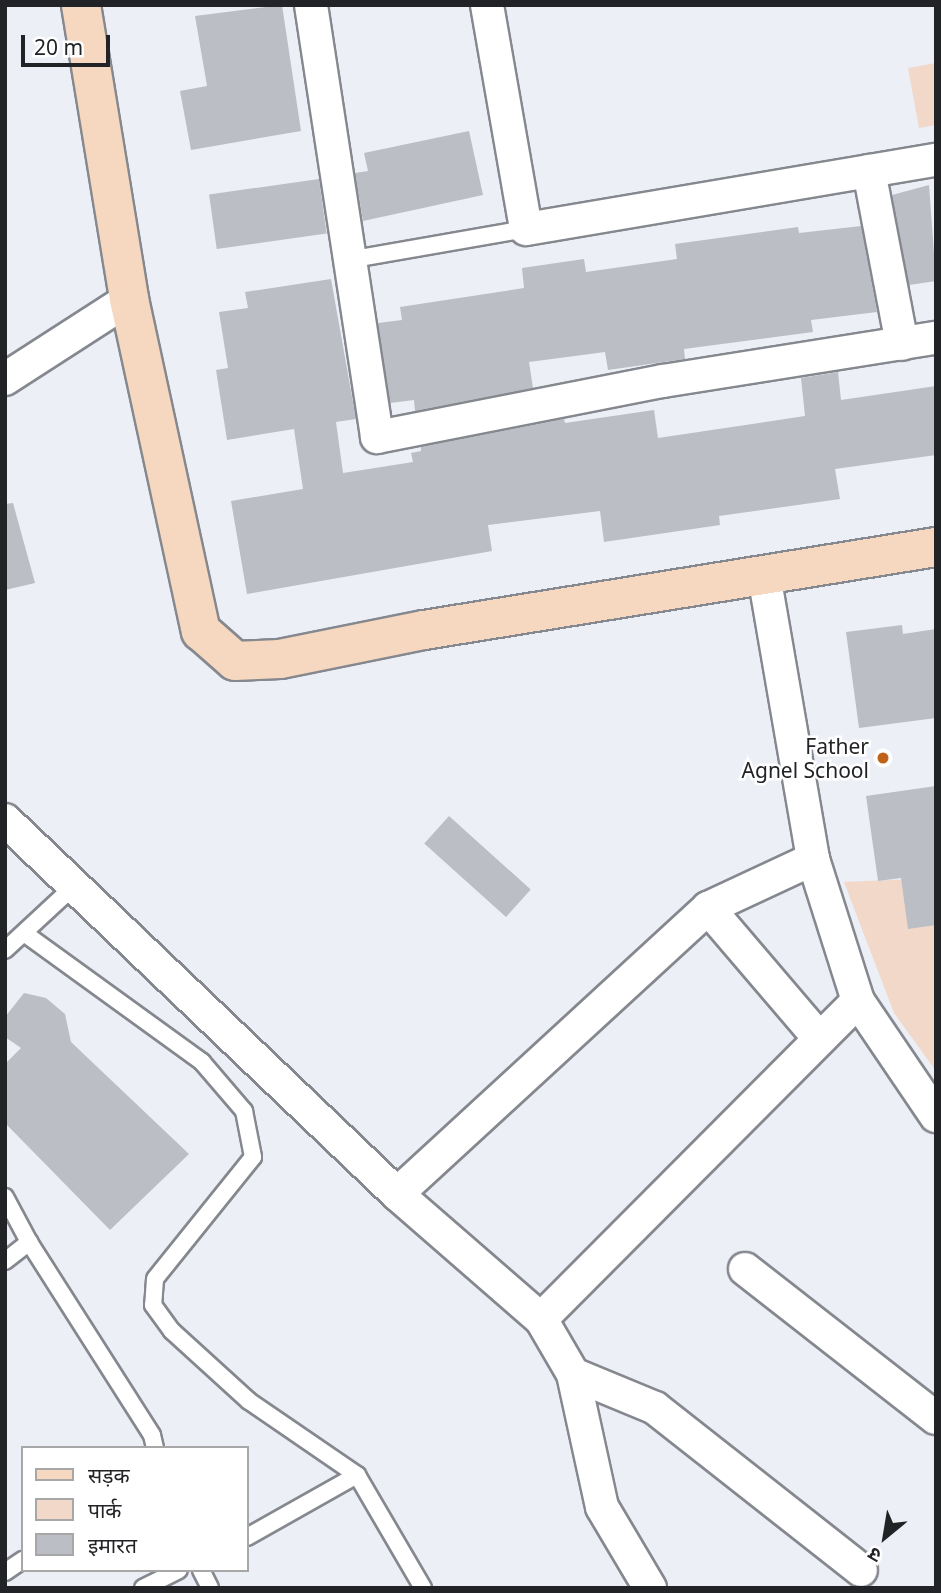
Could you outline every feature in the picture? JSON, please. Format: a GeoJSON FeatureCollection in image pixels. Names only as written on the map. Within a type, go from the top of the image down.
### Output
{"type":"FeatureCollection","features":[{"type":"Feature","properties":{"kind":"street"},"geometry":{"type":"LineString","coordinates":[[81,5],[129,299],[201,631],[235,661],[280,659],[936,547]]}},
{"type":"Feature","properties":{"kind":"street"},"geometry":{"type":"LineString","coordinates":[[311,5],[377,437],[663,380],[936,338]]}},
{"type":"Feature","properties":{"kind":"street"},"geometry":{"type":"LineString","coordinates":[[487,5],[526,229],[936,160]]}},
{"type":"Feature","properties":{"kind":"street"},"geometry":{"type":"LineString","coordinates":[[869,172],[902,344]]}},
{"type":"Feature","properties":{"kind":"street"},"geometry":{"type":"LineString","coordinates":[[5,379],[129,299]]}},
{"type":"Feature","properties":{"kind":"street"},"geometry":{"type":"LineString","coordinates":[[764,575],[813,859],[858,1002],[936,1116]]}},
{"type":"Feature","properties":{"kind":"street"},"geometry":{"type":"LineString","coordinates":[[5,820],[397,1194],[541,1319],[573,1374],[601,1507],[650,1588]]}},
{"type":"Feature","properties":{"kind":"street"},"geometry":{"type":"LineString","coordinates":[[397,1194],[708,908],[813,859]]}},
{"type":"Feature","properties":{"kind":"street"},"geometry":{"type":"LineString","coordinates":[[708,908],[818,1037]]}},
{"type":"Feature","properties":{"kind":"street"},"geometry":{"type":"LineString","coordinates":[[541,1319],[818,1037],[858,1002]]}},
{"type":"Feature","properties":{"kind":"street"},"geometry":{"type":"LineString","coordinates":[[745,1269],[936,1418]]}},
{"type":"Feature","properties":{"kind":"street"},"geometry":{"type":"LineString","coordinates":[[573,1374],[655,1408],[861,1570]]}},
{"type":"Feature","properties":{"kind":"lane"},"geometry":{"type":"LineString","coordinates":[[348,260],[526,229]]}},
{"type":"Feature","properties":{"kind":"lane"},"geometry":{"type":"LineString","coordinates":[[5,950],[74,886]]}},
{"type":"Feature","properties":{"kind":"lane"},"geometry":{"type":"LineString","coordinates":[[24,933],[202,1062],[244,1111],[253,1157],[155,1279],[153,1305],[172,1331],[249,1401],[357,1475],[423,1588]]}},
{"type":"Feature","properties":{"kind":"lane"},"geometry":{"type":"LineString","coordinates":[[5,1197],[29,1242],[152,1435],[155,1446]]}},
{"type":"Feature","properties":{"kind":"lane"},"geometry":{"type":"LineString","coordinates":[[5,1261],[29,1242]]}},
{"type":"Feature","properties":{"kind":"lane"},"geometry":{"type":"LineString","coordinates":[[248,1536],[357,1475]]}},
{"type":"Feature","properties":{"kind":"lane"},"geometry":{"type":"LineString","coordinates":[[5,1572],[21,1561]]}},
{"type":"Feature","properties":{"kind":"lane"},"geometry":{"type":"LineString","coordinates":[[143,1588],[175,1572]]}},
{"type":"Feature","properties":{"kind":"lane"},"geometry":{"type":"LineString","coordinates":[[202,1572],[210,1588]]}},
{"type":"Feature","properties":{"kind":"green space"},"geometry":{"type":"Polygon","coordinates":[[[936,63],[936,125],[919,128],[908,68],[936,63]]]}},
{"type":"Feature","properties":{"kind":"green space"},"geometry":{"type":"Polygon","coordinates":[[[936,878],[936,1071],[894,1013],[844,882],[936,878]]]}},
{"type":"Feature","properties":{"kind":"building"},"geometry":{"type":"Polygon","coordinates":[[[282,5],[301,131],[191,150],[180,91],[207,86],[195,16],[282,5]]]}},
{"type":"Feature","properties":{"kind":"building"},"geometry":{"type":"Polygon","coordinates":[[[469,131],[483,195],[363,221],[355,173],[368,171],[364,153],[469,131]]]}},
{"type":"Feature","properties":{"kind":"building"},"geometry":{"type":"Polygon","coordinates":[[[319,179],[327,233],[217,249],[209,194],[319,179]]]}},
{"type":"Feature","properties":{"kind":"building"},"geometry":{"type":"Polygon","coordinates":[[[929,185],[936,281],[909,285],[892,195],[929,185]]]}},
{"type":"Feature","properties":{"kind":"building"},"geometry":{"type":"Polygon","coordinates":[[[861,226],[877,312],[811,320],[813,332],[684,349],[685,359],[608,370],[605,352],[529,362],[533,388],[415,411],[414,400],[390,403],[378,323],[402,320],[400,307],[524,288],[522,268],[584,259],[586,272],[677,259],[675,244],[798,227],[799,233],[861,226]]]}},
{"type":"Feature","properties":{"kind":"building"},"geometry":{"type":"Polygon","coordinates":[[[331,279],[356,419],[336,422],[343,473],[413,462],[411,453],[421,451],[421,447],[564,419],[565,423],[654,410],[658,438],[805,416],[801,378],[838,372],[841,400],[936,386],[936,455],[835,469],[840,499],[719,516],[720,525],[604,542],[600,511],[488,525],[492,551],[247,594],[231,501],[303,489],[294,429],[227,440],[216,370],[228,368],[219,312],[248,308],[245,292],[331,279]]]}},
{"type":"Feature","properties":{"kind":"building"},"geometry":{"type":"Polygon","coordinates":[[[13,503],[35,583],[5,590],[5,504],[13,503]]]}},
{"type":"Feature","properties":{"kind":"building"},"geometry":{"type":"Polygon","coordinates":[[[902,625],[903,634],[936,629],[936,718],[859,728],[846,632],[902,625]]]}},
{"type":"Feature","properties":{"kind":"building"},"geometry":{"type":"Polygon","coordinates":[[[936,786],[936,925],[908,929],[901,878],[878,881],[866,796],[936,786]]]}},
{"type":"Feature","properties":{"kind":"building"},"geometry":{"type":"Polygon","coordinates":[[[449,816],[531,890],[506,917],[424,843],[449,816]]]}},
{"type":"Feature","properties":{"kind":"building"},"geometry":{"type":"Polygon","coordinates":[[[24,993],[46,998],[65,1014],[71,1042],[189,1154],[110,1230],[5,1123],[5,1064],[21,1048],[5,1037],[5,1017],[24,993]]]}},
{"type":"Feature","properties":{"kind":"place","name":"Father Agnel School"},"geometry":{"type":"Point","coordinates":[883,758]}}]}
